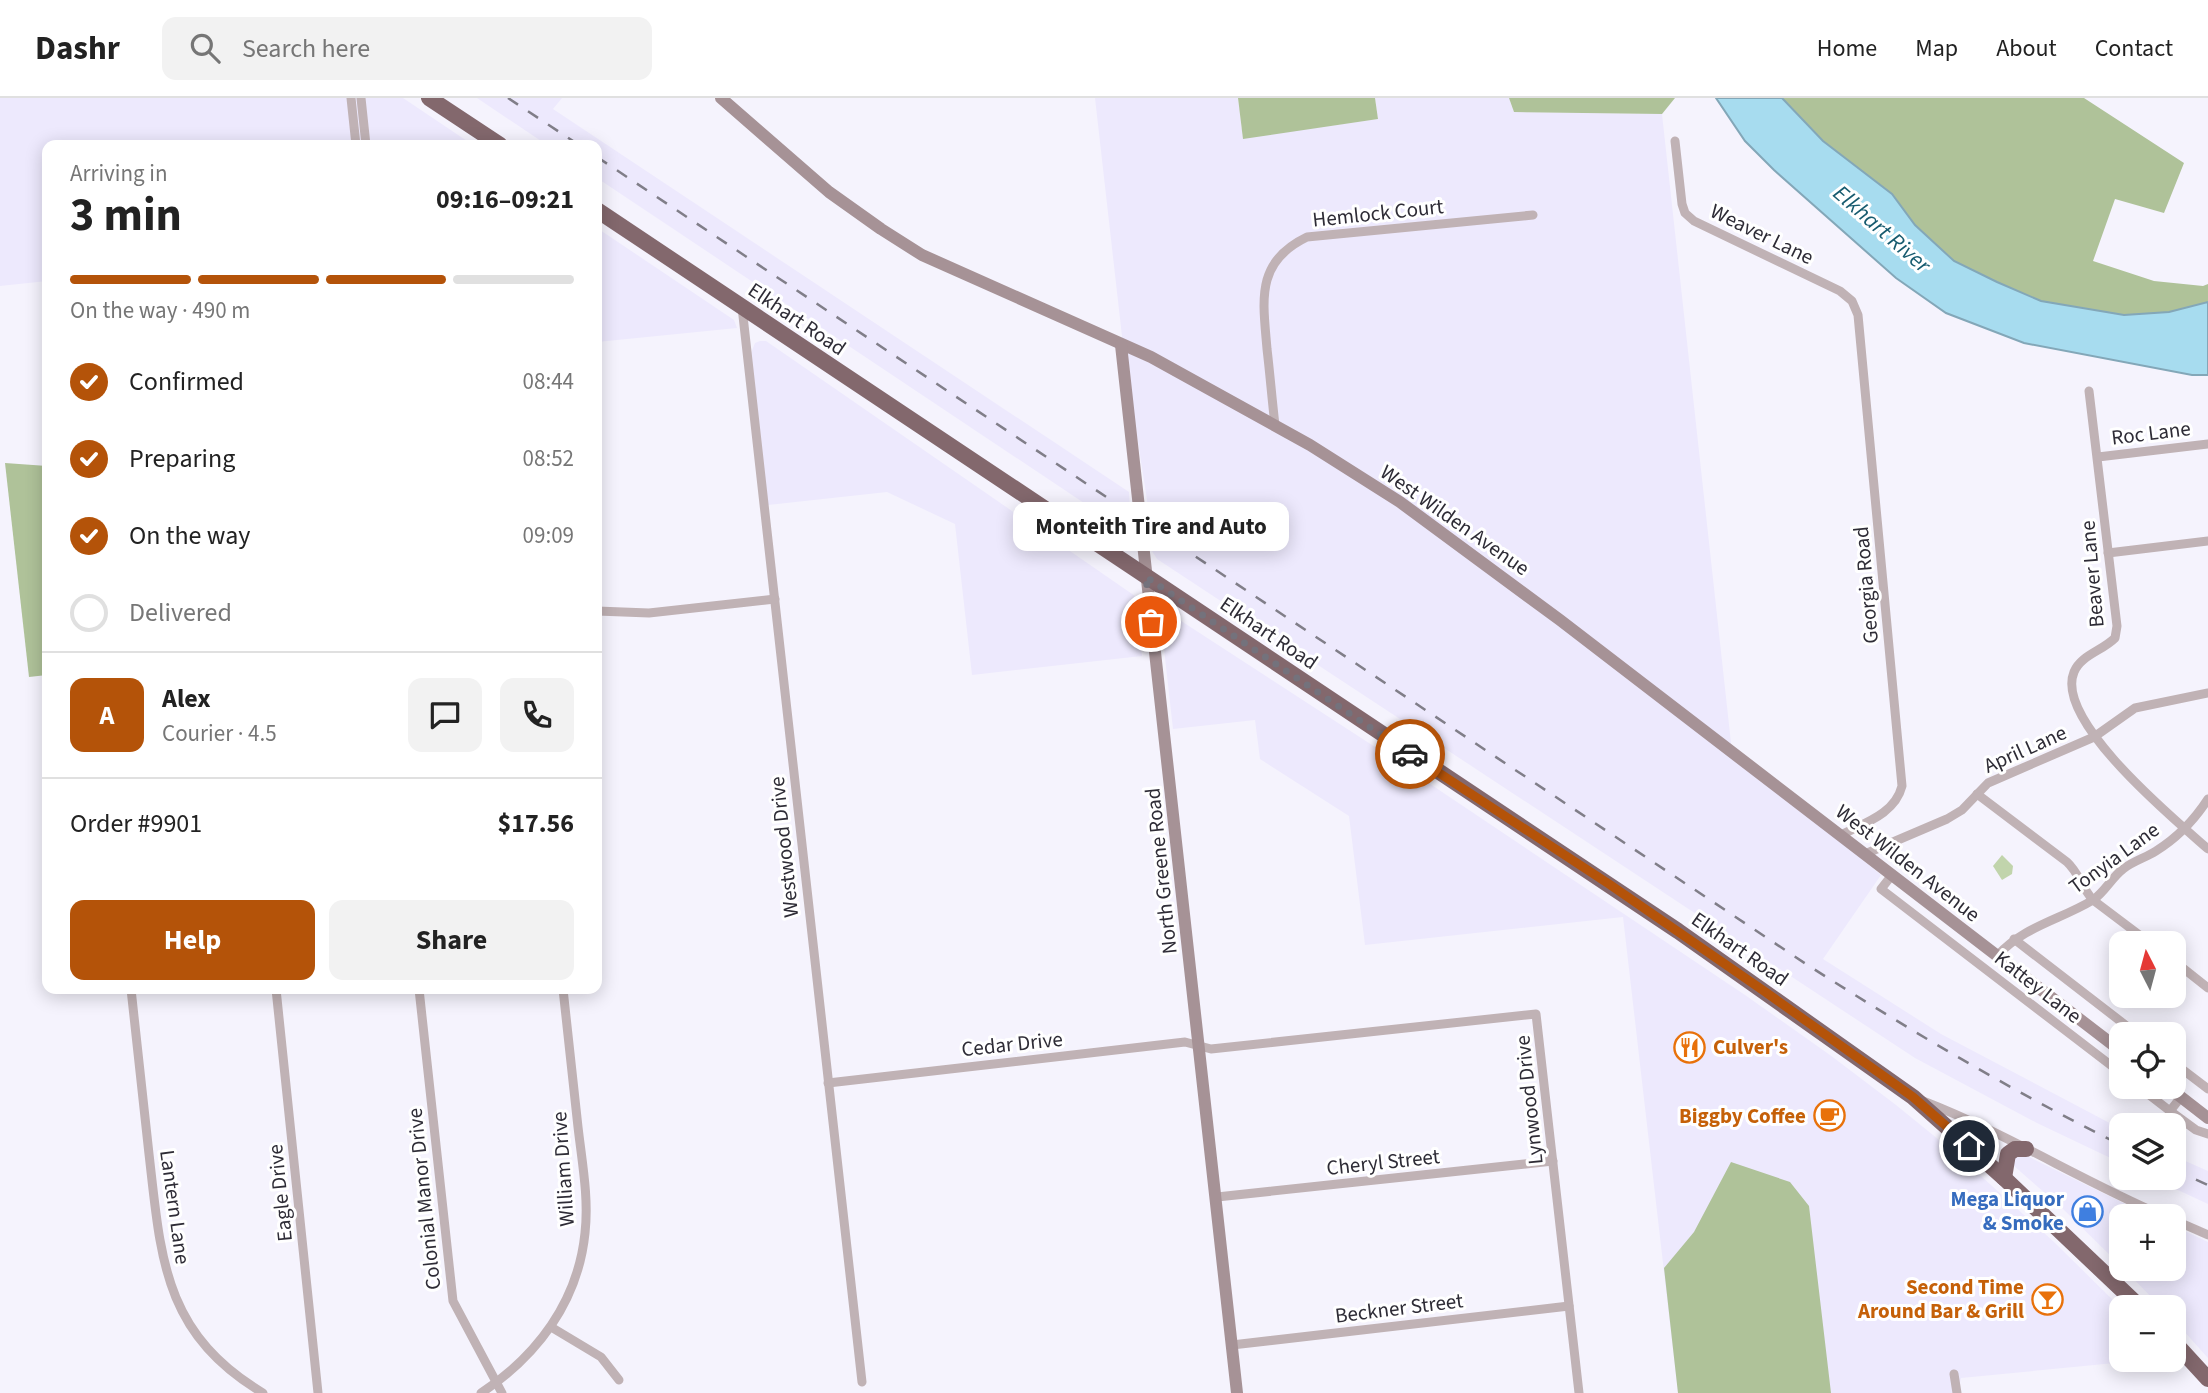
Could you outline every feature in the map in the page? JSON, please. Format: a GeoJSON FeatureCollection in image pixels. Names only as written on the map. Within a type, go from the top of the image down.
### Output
{"type":"FeatureCollection","features":[{"type":"Feature","properties":{"kind":"highway"},"geometry":{"type":"LineString","coordinates":[[429,98],[492,140]]}},
{"type":"Feature","properties":{"kind":"highway","name":"Elkhart Road"},"geometry":{"type":"LineString","coordinates":[[602,213],[1678,931],[1913,1097],[2004,1178],[2127,1295]]}},
{"type":"Feature","properties":{"kind":"highway"},"geometry":{"type":"LineString","coordinates":[[2004,1178],[2008,1154],[2015,1149],[2026,1149]]}},
{"type":"Feature","properties":{"kind":"highway"},"geometry":{"type":"LineString","coordinates":[[2186,1355],[2208,1379]]}},
{"type":"Feature","properties":{"kind":"street"},"geometry":{"type":"LineString","coordinates":[[351,98],[355,140]]}},
{"type":"Feature","properties":{"kind":"street"},"geometry":{"type":"LineString","coordinates":[[361,98],[365,140]]}},
{"type":"Feature","properties":{"kind":"street","name":"West Wilden Avenue"},"geometry":{"type":"LineString","coordinates":[[720,98],[829,192],[922,255],[1151,357],[1318,450],[1442,531],[2109,1042]]}},
{"type":"Feature","properties":{"kind":"street","name":"Weaver Lane"},"geometry":{"type":"LineString","coordinates":[[1675,141],[1685,213],[1694,220],[1840,291],[1852,301]]}},
{"type":"Feature","properties":{"kind":"street","name":"Hemlock Court"},"geometry":{"type":"LineString","coordinates":[[1275,425],[1263,292],[1270,270],[1285,251],[1307,237],[1534,215]]}},
{"type":"Feature","properties":{"kind":"street","name":"Georgia Road"},"geometry":{"type":"LineString","coordinates":[[1841,835],[1886,811],[1898,799],[1902,786],[1858,315],[1852,301]]}},
{"type":"Feature","properties":{"kind":"street","name":"Westwood Drive"},"geometry":{"type":"LineString","coordinates":[[742,307],[862,1382]]}},
{"type":"Feature","properties":{"kind":"street","name":"North Greene Road"},"geometry":{"type":"LineString","coordinates":[[1121,345],[1237,1393]]}},
{"type":"Feature","properties":{"kind":"street","name":"Beaver Lane"},"geometry":{"type":"LineString","coordinates":[[2089,391],[2117,633],[2111,642],[2078,665],[2071,682],[2077,710],[2103,748],[2208,849]]}},
{"type":"Feature","properties":{"kind":"street","name":"Roc Lane"},"geometry":{"type":"LineString","coordinates":[[2098,457],[2208,444]]}},
{"type":"Feature","properties":{"kind":"street"},"geometry":{"type":"LineString","coordinates":[[2108,553],[2208,541]]}},
{"type":"Feature","properties":{"kind":"street"},"geometry":{"type":"LineString","coordinates":[[602,611],[649,613],[775,598]]}},
{"type":"Feature","properties":{"kind":"street","name":"April Lane"},"geometry":{"type":"LineString","coordinates":[[1866,854],[1947,819],[1962,810],[1997,778],[2094,737],[2135,708],[2207,695]]}},
{"type":"Feature","properties":{"kind":"street"},"geometry":{"type":"LineString","coordinates":[[1977,794],[2067,862],[2080,875],[2087,894],[2134,931]]}},
{"type":"Feature","properties":{"kind":"street","name":"Tonyia Lane"},"geometry":{"type":"LineString","coordinates":[[1997,956],[2014,939],[2093,900],[2121,870],[2157,851],[2185,828],[2208,799]]}},
{"type":"Feature","properties":{"kind":"street","name":"Kattey Lane"},"geometry":{"type":"LineString","coordinates":[[1892,875],[1881,889],[2109,1064]]}},
{"type":"Feature","properties":{"kind":"street"},"geometry":{"type":"LineString","coordinates":[[2014,939],[2121,1022]]}},
{"type":"Feature","properties":{"kind":"street"},"geometry":{"type":"LineString","coordinates":[[2186,971],[2208,988]]}},
{"type":"Feature","properties":{"kind":"street"},"geometry":{"type":"LineString","coordinates":[[2024,997],[2034,984]]}},
{"type":"Feature","properties":{"kind":"street","name":"Lantern Lane"},"geometry":{"type":"LineString","coordinates":[[132,994],[156,1229],[165,1270],[184,1315],[202,1341],[223,1364],[263,1393]]}},
{"type":"Feature","properties":{"kind":"street","name":"Eagle Drive"},"geometry":{"type":"LineString","coordinates":[[277,994],[318,1393]]}},
{"type":"Feature","properties":{"kind":"street","name":"Colonial Manor Drive"},"geometry":{"type":"LineString","coordinates":[[420,994],[450,1289],[458,1312],[502,1393]]}},
{"type":"Feature","properties":{"kind":"street","name":"William Drive"},"geometry":{"type":"LineString","coordinates":[[481,1393],[527,1356],[551,1326],[565,1303],[575,1278],[585,1233],[585,1192],[564,994]]}},
{"type":"Feature","properties":{"kind":"street","name":"Lynwood Drive"},"geometry":{"type":"LineString","coordinates":[[1200,1046],[1211,1049],[1536,1014],[1578,1393]]}},
{"type":"Feature","properties":{"kind":"street","name":"Cedar Drive"},"geometry":{"type":"LineString","coordinates":[[828,1083],[1185,1042],[1200,1046]]}},
{"type":"Feature","properties":{"kind":"street"},"geometry":{"type":"LineString","coordinates":[[2186,1072],[2208,1089]]}},
{"type":"Feature","properties":{"kind":"street"},"geometry":{"type":"LineString","coordinates":[[1913,1097],[1965,1117],[2139,1204]]}},
{"type":"Feature","properties":{"kind":"street"},"geometry":{"type":"LineString","coordinates":[[2154,1099],[2196,1130],[2208,1133]]}},
{"type":"Feature","properties":{"kind":"street"},"geometry":{"type":"LineString","coordinates":[[2170,1111],[2179,1099]]}},
{"type":"Feature","properties":{"kind":"street"},"geometry":{"type":"LineString","coordinates":[[2184,1099],[2208,1118]]}},
{"type":"Feature","properties":{"kind":"street","name":"Cheryl Street"},"geometry":{"type":"LineString","coordinates":[[1217,1197],[1553,1161]]}},
{"type":"Feature","properties":{"kind":"street"},"geometry":{"type":"LineString","coordinates":[[2186,1225],[2208,1235]]}},
{"type":"Feature","properties":{"kind":"street","name":"Beckner Street"},"geometry":{"type":"LineString","coordinates":[[1232,1345],[1569,1306]]}},
{"type":"Feature","properties":{"kind":"street"},"geometry":{"type":"LineString","coordinates":[[551,1326],[601,1357],[619,1380]]}},
{"type":"Feature","properties":{"kind":"street"},"geometry":{"type":"LineString","coordinates":[[1954,1374],[1956,1393]]}},
{"type":"Feature","properties":{"kind":"shaded area"},"geometry":{"type":"Polygon","coordinates":[[[0,98],[403,98],[466,140],[42,140],[42,282],[0,286],[0,98]]]}},
{"type":"Feature","properties":{"kind":"shaded area"},"geometry":{"type":"Polygon","coordinates":[[[477,98],[562,98],[553,109],[600,140],[540,140],[477,98]]]}},
{"type":"Feature","properties":{"kind":"shaded area"},"geometry":{"type":"Polygon","coordinates":[[[1095,98],[1238,98],[1243,138],[1378,119],[1375,98],[1509,98],[1514,112],[1662,114],[1732,752],[1881,875],[1823,959],[1941,1034],[2109,1123],[2109,1157],[2037,1123],[1915,1058],[1157,559],[1152,551],[1147,500],[1123,345],[1095,98]]]}},
{"type":"Feature","properties":{"kind":"shaded area"},"geometry":{"type":"Polygon","coordinates":[[[602,142],[1129,492],[1131,529],[1126,531],[602,181],[602,142]]]}},
{"type":"Feature","properties":{"kind":"shaded area"},"geometry":{"type":"Polygon","coordinates":[[[602,231],[734,320],[737,328],[602,342],[602,231]]]}},
{"type":"Feature","properties":{"kind":"shaded area"},"geometry":{"type":"Polygon","coordinates":[[[766,341],[1135,596],[1142,656],[972,675],[955,524],[887,492],[768,505],[751,353],[755,343],[766,341]]]}},
{"type":"Feature","properties":{"kind":"shaded area"},"geometry":{"type":"Polygon","coordinates":[[[1175,617],[1372,745],[1745,995],[1896,1105],[1960,1157],[2109,1296],[2109,1364],[1961,1378],[1958,1393],[1678,1393],[1623,917],[1365,945],[1349,816],[1260,759],[1255,720],[1173,729],[1162,631],[1167,619],[1175,617]]]}},
{"type":"Feature","properties":{"kind":"shaded area"},"geometry":{"type":"Polygon","coordinates":[[[2023,1154],[2125,1204],[2109,1204],[2109,1254],[2013,1165],[2012,1157],[2023,1154]]]}},
{"type":"Feature","properties":{"kind":"shaded area"},"geometry":{"type":"Polygon","coordinates":[[[2186,1161],[2208,1171],[2208,1204],[2178,1190],[2186,1190],[2186,1161]]]}},
{"type":"Feature","properties":{"kind":"shaded area"},"geometry":{"type":"Polygon","coordinates":[[[2186,1232],[2208,1242],[2208,1358],[2186,1333],[2186,1295],[2149,1295],[2136,1281],[2186,1281],[2186,1232]]]}},
{"type":"Feature","properties":{"kind":"green space"},"geometry":{"type":"Polygon","coordinates":[[[1238,98],[1375,98],[1378,119],[1243,139],[1238,98]]]}},
{"type":"Feature","properties":{"kind":"green space"},"geometry":{"type":"Polygon","coordinates":[[[1509,98],[1675,98],[1662,114],[1514,112],[1509,98]]]}},
{"type":"Feature","properties":{"kind":"green space"},"geometry":{"type":"Polygon","coordinates":[[[1782,98],[2084,98],[2184,163],[2164,213],[2115,199],[2093,261],[2154,281],[2203,286],[2208,284],[2208,302],[2169,312],[2124,315],[2041,301],[1997,282],[1954,261],[1915,225],[1892,194],[1823,141],[1782,98]]]}},
{"type":"Feature","properties":{"kind":"green space"},"geometry":{"type":"Polygon","coordinates":[[[5,463],[42,466],[42,676],[29,677],[5,463]]]}},
{"type":"Feature","properties":{"kind":"green space"},"geometry":{"type":"Polygon","coordinates":[[[2002,855],[2013,866],[2012,874],[2002,880],[1993,866],[2002,855]]]}},
{"type":"Feature","properties":{"kind":"green space"},"geometry":{"type":"Polygon","coordinates":[[[1731,1162],[1790,1182],[1809,1206],[1831,1393],[1678,1393],[1664,1268],[1694,1232],[1731,1162]]]}},
{"type":"Feature","properties":{"kind":"water","name":"Elkhart River"},"geometry":{"type":"Polygon","coordinates":[[[1716,98],[1782,98],[1823,141],[1892,194],[1915,225],[1954,261],[2041,301],[2124,315],[2169,312],[2208,302],[2208,375],[2192,375],[2024,343],[1946,313],[1896,278],[1774,170],[1745,141],[1716,98]]]}},
{"type":"Feature","properties":{"kind":"railway"},"geometry":{"type":"LineString","coordinates":[[508,98],[571,140]]}},
{"type":"Feature","properties":{"kind":"railway"},"geometry":{"type":"LineString","coordinates":[[602,160],[1806,964],[1961,1059],[2109,1139]]}},
{"type":"Feature","properties":{"kind":"railway"},"geometry":{"type":"LineString","coordinates":[[2186,1175],[2208,1185]]}},
{"type":"Feature","properties":{"kind":"way so far"},"geometry":{"type":"LineString","coordinates":[[1151,622],[1146,577],[1410,754]]}},
{"type":"Feature","properties":{"kind":"place","name":"Monteith Tire and Auto"},"geometry":{"type":"Point","coordinates":[1151,622]}},
{"type":"Feature","properties":{"kind":"place","name":"Culver's"},"geometry":{"type":"Point","coordinates":[1690,1047]}},
{"type":"Feature","properties":{"kind":"place","name":"Biggby Coffee"},"geometry":{"type":"Point","coordinates":[1829,1116]}},
{"type":"Feature","properties":{"kind":"place","name":"Mega Liquor & Smoke"},"geometry":{"type":"Point","coordinates":[2087,1211]}},
{"type":"Feature","properties":{"kind":"place","name":"Second Time Around Bar & Grill"},"geometry":{"type":"Point","coordinates":[2047,1299]}},
{"type":"Feature","properties":{"kind":"route"},"geometry":{"type":"LineString","coordinates":[[1410,754],[1609,884],[1764,991],[1913,1097],[1969,1146]]}}]}
